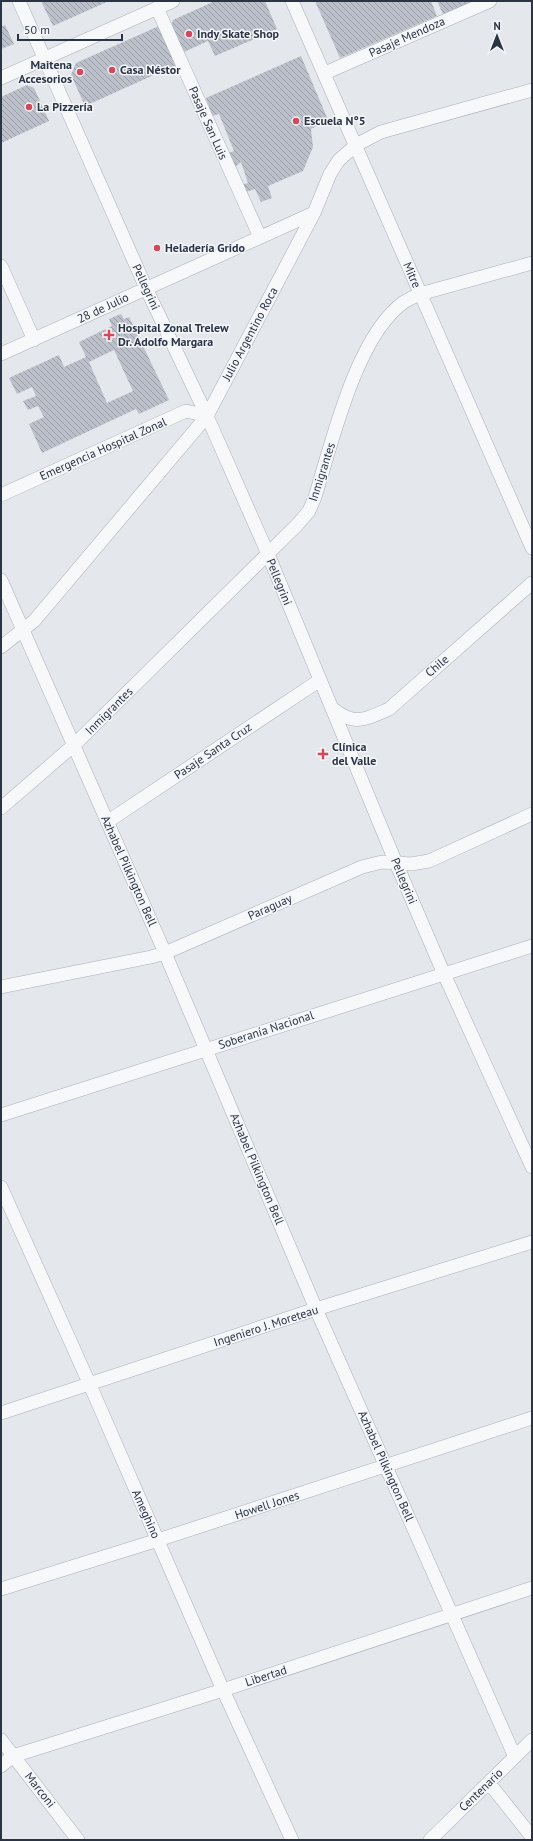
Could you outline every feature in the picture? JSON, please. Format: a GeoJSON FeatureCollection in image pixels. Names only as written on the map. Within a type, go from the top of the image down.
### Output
{"type":"FeatureCollection","features":[{"type":"Feature","properties":{"kind":"street","name":"Pellegrini"},"geometry":{"type":"LineString","coordinates":[[19,1],[146,288],[207,416],[268,554],[396,863],[444,974],[532,1167]]}},
{"type":"Feature","properties":{"kind":"street"},"geometry":{"type":"LineString","coordinates":[[1,78],[173,1]]}},
{"type":"Feature","properties":{"kind":"street","name":"Mitre"},"geometry":{"type":"LineString","coordinates":[[292,1],[325,73],[420,294],[532,548]]}},
{"type":"Feature","properties":{"kind":"street","name":"Pasaje Mendoza"},"geometry":{"type":"LineString","coordinates":[[325,73],[490,1]]}},
{"type":"Feature","properties":{"kind":"street","name":"Pasaje San Luis"},"geometry":{"type":"LineString","coordinates":[[156,8],[260,237]]}},
{"type":"Feature","properties":{"kind":"street","name":"Julio Argentino Roca"},"geometry":{"type":"LineString","coordinates":[[1,647],[34,622],[207,416],[314,213],[330,174],[339,160],[356,145],[381,132],[532,90]]}},
{"type":"Feature","properties":{"kind":"street","name":"28 de Julio"},"geometry":{"type":"LineString","coordinates":[[1,354],[314,213]]}},
{"type":"Feature","properties":{"kind":"street","name":"Inmigrantes"},"geometry":{"type":"LineString","coordinates":[[1,808],[74,745],[297,524],[312,504],[348,390],[369,344],[389,316],[403,303],[420,294],[532,264]]}},
{"type":"Feature","properties":{"kind":"street"},"geometry":{"type":"LineString","coordinates":[[1,266],[34,340]]}},
{"type":"Feature","properties":{"kind":"street","name":"Emergencia Hospital Zonal"},"geometry":{"type":"LineString","coordinates":[[1,495],[186,411],[207,416]]}},
{"type":"Feature","properties":{"kind":"street","name":"Azhabel Pilkington Bell"},"geometry":{"type":"LineString","coordinates":[[1,580],[165,952],[316,1309],[515,1757]]}},
{"type":"Feature","properties":{"kind":"street","name":"Chile"},"geometry":{"type":"LineString","coordinates":[[332,708],[349,718],[357,719],[367,718],[389,709],[532,583]]}},
{"type":"Feature","properties":{"kind":"street","name":"Pasaje Santa Cruz"},"geometry":{"type":"LineString","coordinates":[[107,822],[320,680]]}},
{"type":"Feature","properties":{"kind":"street","name":"Paraguay"},"geometry":{"type":"LineString","coordinates":[[1,987],[151,957],[362,867],[382,862],[411,864],[429,861],[532,814]]}},
{"type":"Feature","properties":{"kind":"street","name":"Soberanía Nacional"},"geometry":{"type":"LineString","coordinates":[[1,1115],[532,946]]}},
{"type":"Feature","properties":{"kind":"street","name":"Ameghino"},"geometry":{"type":"LineString","coordinates":[[1,1187],[90,1385],[289,1839]]}},
{"type":"Feature","properties":{"kind":"street","name":"Ingeniero J. Moreteau"},"geometry":{"type":"LineString","coordinates":[[1,1413],[90,1385],[316,1309],[532,1242]]}},
{"type":"Feature","properties":{"kind":"street","name":"Howell Jones"},"geometry":{"type":"LineString","coordinates":[[1,1589],[158,1540],[532,1418]]}},
{"type":"Feature","properties":{"kind":"street","name":"Libertad"},"geometry":{"type":"LineString","coordinates":[[1,1766],[13,1756],[223,1690],[532,1588]]}},
{"type":"Feature","properties":{"kind":"street","name":"Marconi"},"geometry":{"type":"LineString","coordinates":[[1,1740],[78,1840]]}},
{"type":"Feature","properties":{"kind":"street","name":"Centenario"},"geometry":{"type":"LineString","coordinates":[[430,1840],[532,1740]]}},
{"type":"Feature","properties":{"kind":"street"},"geometry":{"type":"LineString","coordinates":[[489,1783],[532,1837]]}},
{"type":"Feature","properties":{"kind":"building"},"geometry":{"type":"Polygon","coordinates":[[[41,1],[109,1],[53,26],[41,1]]]}},
{"type":"Feature","properties":{"kind":"building"},"geometry":{"type":"Polygon","coordinates":[[[215,1],[265,1],[277,29],[215,56],[208,41],[182,53],[171,27],[173,20],[215,1]]]}},
{"type":"Feature","properties":{"kind":"building"},"geometry":{"type":"Polygon","coordinates":[[[315,1],[431,1],[437,16],[340,58],[315,1]]]}},
{"type":"Feature","properties":{"kind":"building"},"geometry":{"type":"Polygon","coordinates":[[[437,1],[474,1],[443,14],[437,1]]]}},
{"type":"Feature","properties":{"kind":"building"},"geometry":{"type":"Polygon","coordinates":[[[5,25],[14,44],[1,49],[1,27],[5,25]]]}},
{"type":"Feature","properties":{"kind":"building"},"geometry":{"type":"Polygon","coordinates":[[[159,26],[176,65],[85,106],[71,75],[76,63],[159,26]]]}},
{"type":"Feature","properties":{"kind":"building"},"geometry":{"type":"Polygon","coordinates":[[[301,56],[328,120],[311,129],[313,147],[303,171],[268,186],[272,198],[261,202],[255,189],[246,192],[242,185],[248,183],[241,162],[235,167],[229,153],[234,151],[219,114],[212,116],[206,98],[301,56]]]}},
{"type":"Feature","properties":{"kind":"building"},"geometry":{"type":"Polygon","coordinates":[[[27,85],[34,88],[49,121],[1,143],[1,97],[27,85]]]}},
{"type":"Feature","properties":{"kind":"building"},"geometry":{"type":"Polygon","coordinates":[[[121,314],[124,319],[129,317],[169,400],[139,414],[136,409],[42,453],[29,424],[44,417],[38,406],[28,410],[23,401],[36,396],[32,387],[17,394],[9,378],[59,355],[64,367],[86,357],[79,342],[112,326],[109,319],[121,314]],[[114,350],[89,362],[107,403],[133,391],[114,350]]]}},
{"type":"Feature","properties":{"kind":"place","name":"Indy Skate Shop"},"geometry":{"type":"Point","coordinates":[189,34]}},
{"type":"Feature","properties":{"kind":"place","name":"Casa Néstor"},"geometry":{"type":"Point","coordinates":[112,70]}},
{"type":"Feature","properties":{"kind":"place","name":"Maitena Accesorios"},"geometry":{"type":"Point","coordinates":[80,72]}},
{"type":"Feature","properties":{"kind":"place","name":"La Pizzería"},"geometry":{"type":"Point","coordinates":[29,107]}},
{"type":"Feature","properties":{"kind":"place","name":"Escuela N°5"},"geometry":{"type":"Point","coordinates":[296,121]}},
{"type":"Feature","properties":{"kind":"place","name":"Heladería Grido"},"geometry":{"type":"Point","coordinates":[157,248]}},
{"type":"Feature","properties":{"kind":"place","name":"Hospital Zonal Trelew Dr. Adolfo Margara"},"geometry":{"type":"Point","coordinates":[109,335]}},
{"type":"Feature","properties":{"kind":"place","name":"Clínica del Valle"},"geometry":{"type":"Point","coordinates":[323,754]}}]}
